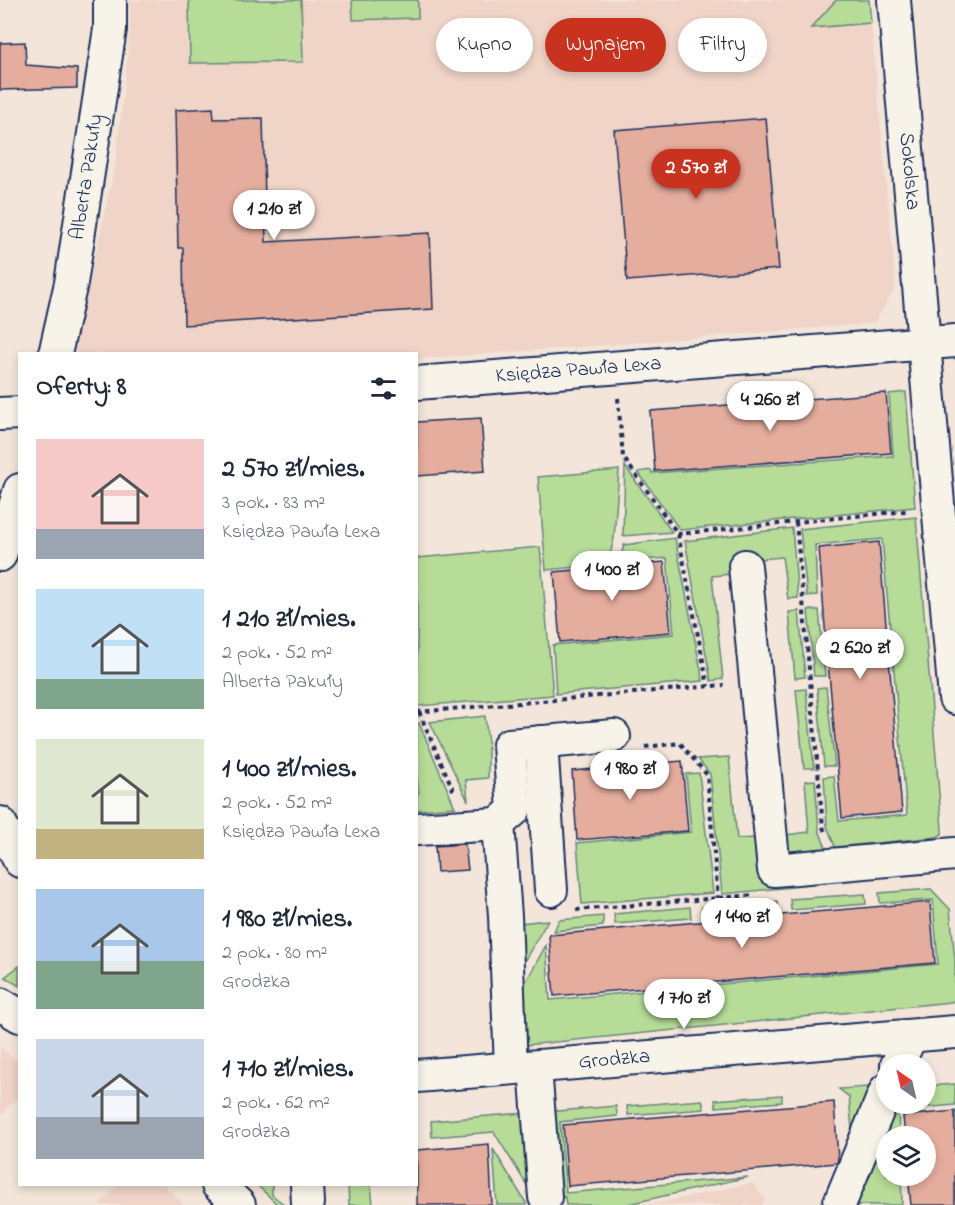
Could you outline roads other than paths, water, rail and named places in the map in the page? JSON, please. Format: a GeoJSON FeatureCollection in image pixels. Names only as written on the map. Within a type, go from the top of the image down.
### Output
{"type":"FeatureCollection","features":[{"type":"Feature","properties":{"kind":"street","name":"Alberta Pakuły"},"geometry":{"type":"LineString","coordinates":[[55,352],[71,283],[110,29],[110,0]]}},
{"type":"Feature","properties":{"kind":"street","name":"Sokolska"},"geometry":{"type":"LineString","coordinates":[[894,0],[938,508],[950,585],[955,698]]}},
{"type":"Feature","properties":{"kind":"street","name":"Księdza Pawła Lexa"},"geometry":{"type":"LineString","coordinates":[[418,383],[955,341]]}},
{"type":"Feature","properties":{"kind":"street"},"geometry":{"type":"LineString","coordinates":[[0,414],[18,413]]}},
{"type":"Feature","properties":{"kind":"street"},"geometry":{"type":"LineString","coordinates":[[0,555],[18,496]]}},
{"type":"Feature","properties":{"kind":"street"},"geometry":{"type":"LineString","coordinates":[[745,566],[774,870],[955,854]]}},
{"type":"Feature","properties":{"kind":"street"},"geometry":{"type":"LineString","coordinates":[[541,742],[559,900]]}},
{"type":"Feature","properties":{"kind":"street"},"geometry":{"type":"LineString","coordinates":[[418,829],[483,824],[514,810],[509,745],[541,742],[626,742]]}},
{"type":"Feature","properties":{"kind":"street"},"geometry":{"type":"LineString","coordinates":[[0,823],[18,857]]}},
{"type":"Feature","properties":{"kind":"street"},"geometry":{"type":"LineString","coordinates":[[483,824],[505,916],[523,1068],[545,1197]]}},
{"type":"Feature","properties":{"kind":"street"},"geometry":{"type":"LineString","coordinates":[[0,1004],[18,1015]]}},
{"type":"Feature","properties":{"kind":"street","name":"Grodzka"},"geometry":{"type":"LineString","coordinates":[[418,1076],[955,1032]]}},
{"type":"Feature","properties":{"kind":"street"},"geometry":{"type":"LineString","coordinates":[[902,1054],[911,1035]]}},
{"type":"Feature","properties":{"kind":"street"},"geometry":{"type":"LineString","coordinates":[[839,1205],[876,1114]]}},
{"type":"Feature","properties":{"kind":"street"},"geometry":{"type":"LineString","coordinates":[[219,1186],[238,1205]]}}]}
